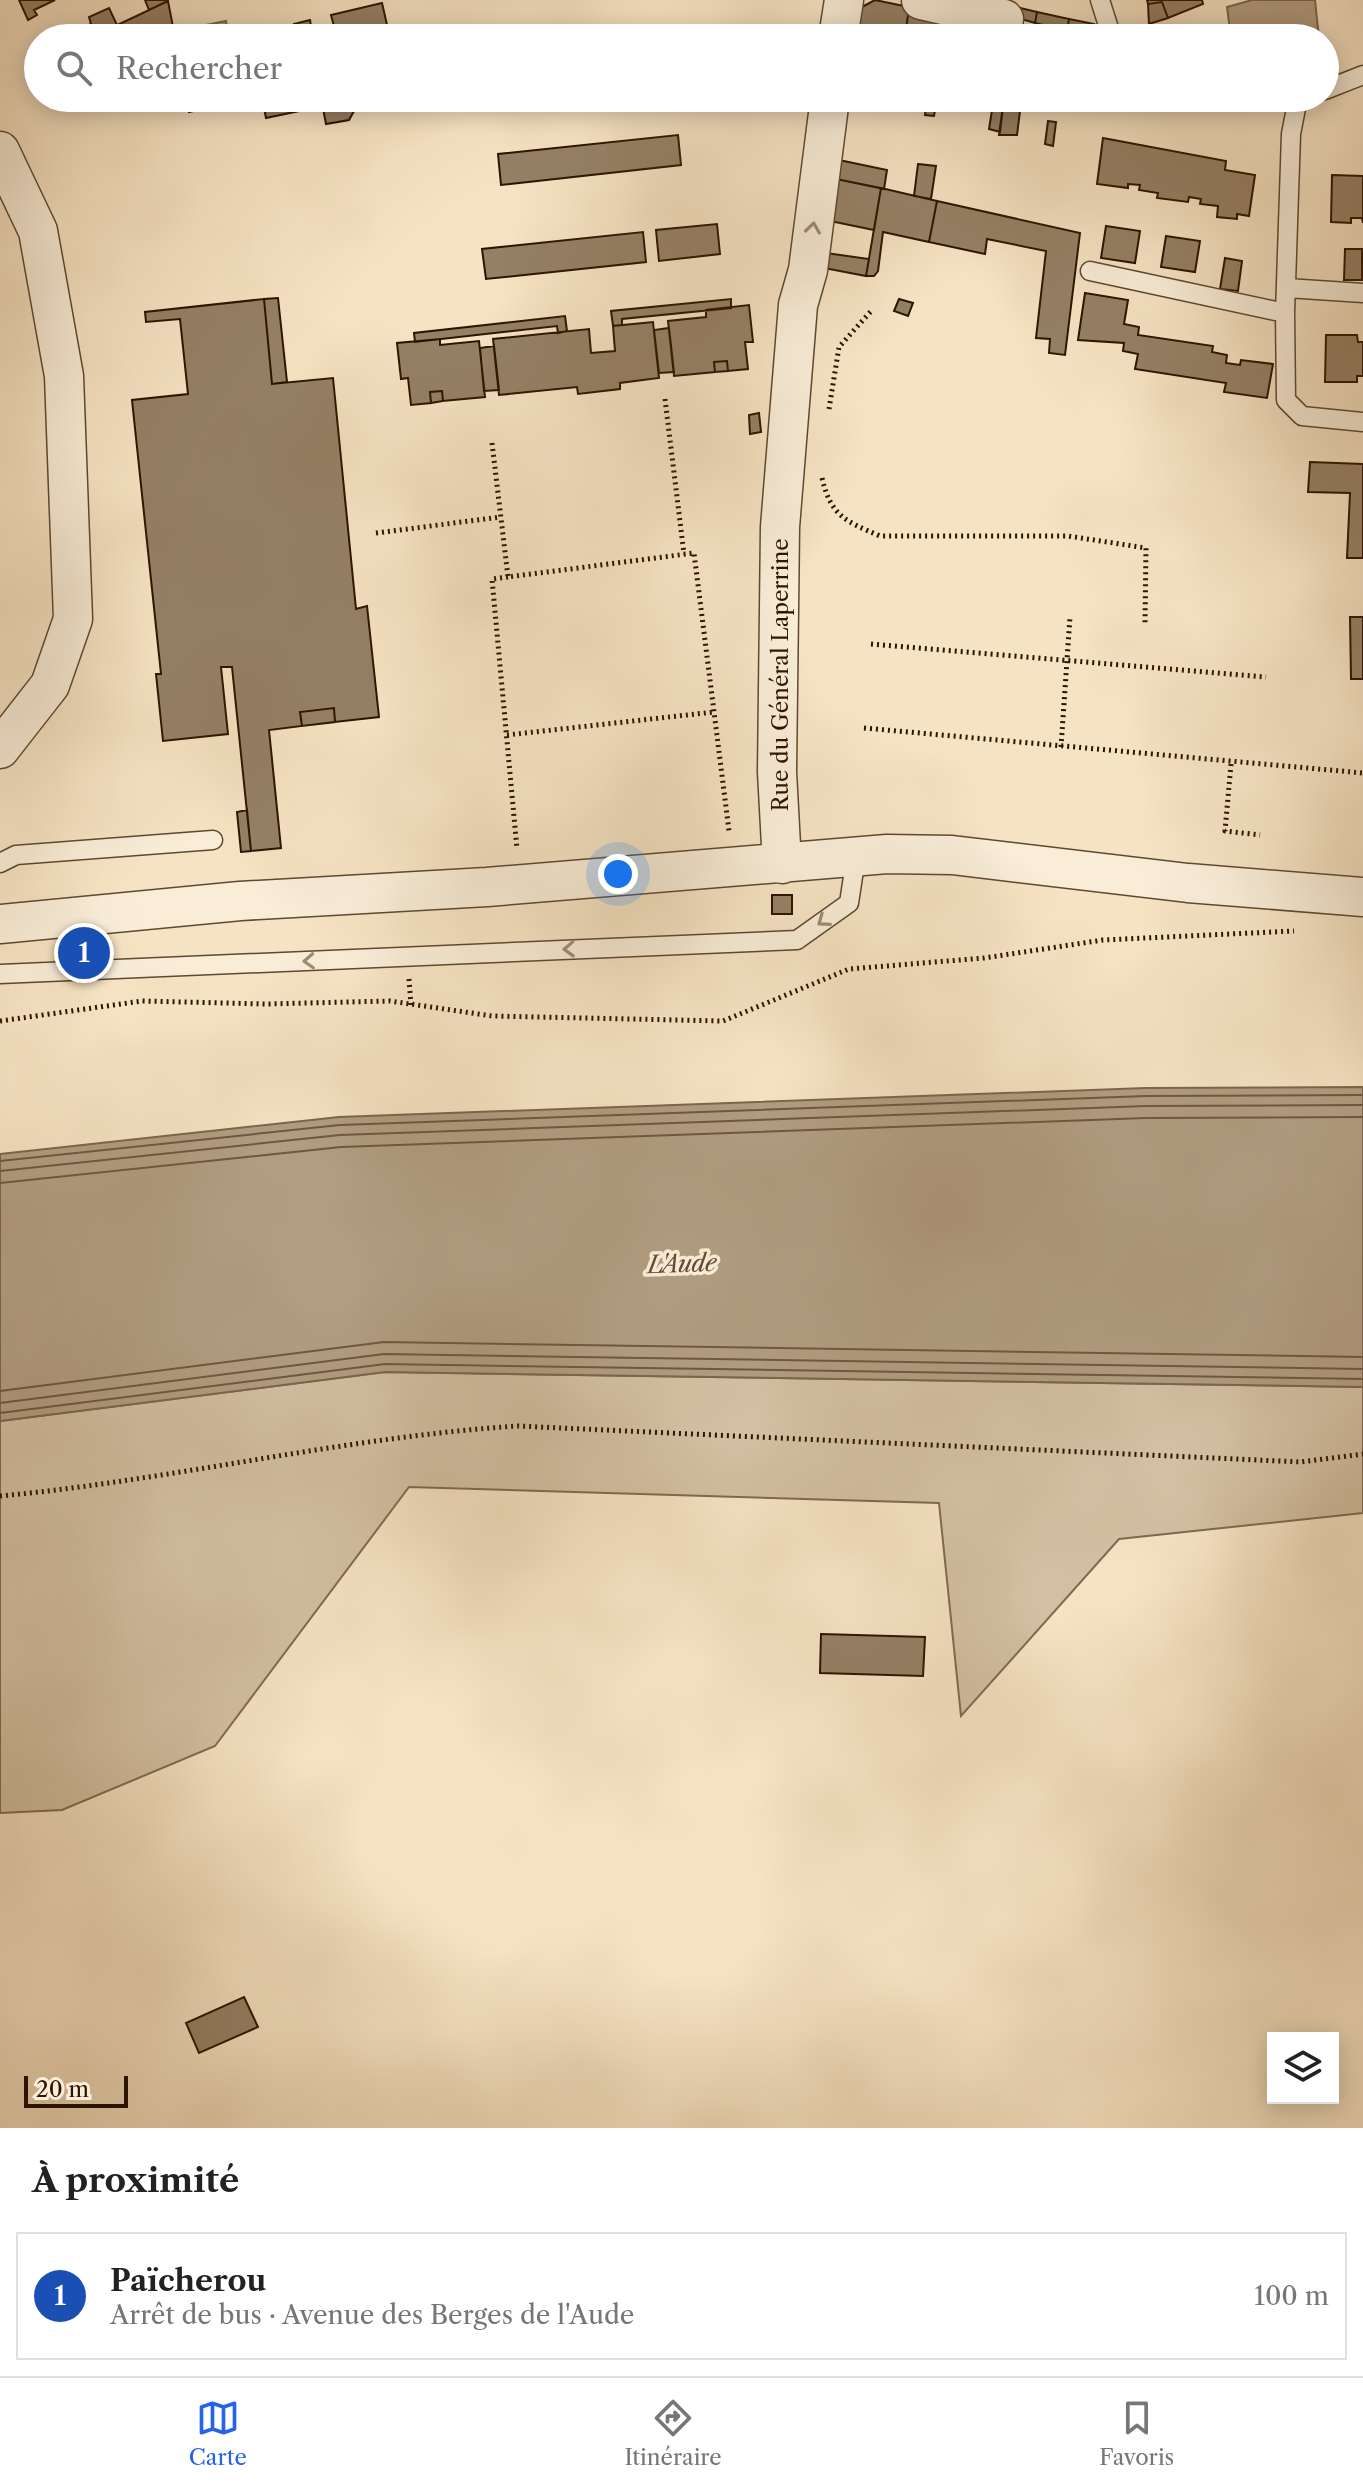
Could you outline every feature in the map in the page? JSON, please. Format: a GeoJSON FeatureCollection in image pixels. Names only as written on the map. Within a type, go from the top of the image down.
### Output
{"type":"FeatureCollection","features":[{"type":"Feature","properties":{"kind":"street"},"geometry":{"type":"LineString","coordinates":[[840,24],[844,0]]}},
{"type":"Feature","properties":{"kind":"street"},"geometry":{"type":"LineString","coordinates":[[921,0],[1004,19]]}},
{"type":"Feature","properties":{"kind":"street","name":"Rue du Général Laperrine"},"geometry":{"type":"LineString","coordinates":[[782,864],[777,772],[780,527],[798,305],[808,270],[828,112]]}},
{"type":"Feature","properties":{"kind":"street"},"geometry":{"type":"LineString","coordinates":[[0,151],[38,231],[64,376],[73,619],[50,685],[0,749]]}},
{"type":"Feature","properties":{"kind":"street"},"geometry":{"type":"LineString","coordinates":[[0,924],[240,901],[487,887],[856,857],[952,855],[1188,883],[1363,897]]}},
{"type":"Feature","properties":{"kind":"lane"},"geometry":{"type":"LineString","coordinates":[[1100,0],[1108,24]]}},
{"type":"Feature","properties":{"kind":"lane"},"geometry":{"type":"LineString","coordinates":[[1339,84],[1363,75]]}},
{"type":"Feature","properties":{"kind":"lane"},"geometry":{"type":"LineString","coordinates":[[1295,112],[1291,134],[1285,313],[1286,400],[1302,416],[1363,422]]}},
{"type":"Feature","properties":{"kind":"lane"},"geometry":{"type":"LineString","coordinates":[[1090,271],[1285,313]]}},
{"type":"Feature","properties":{"kind":"lane"},"geometry":{"type":"LineString","coordinates":[[1287,288],[1363,293]]}},
{"type":"Feature","properties":{"kind":"lane"},"geometry":{"type":"LineString","coordinates":[[0,863],[16,855],[213,840]]}},
{"type":"Feature","properties":{"kind":"lane"},"geometry":{"type":"LineString","coordinates":[[0,974],[797,940],[849,903],[856,857]]}},
{"type":"Feature","properties":{"kind":"path"},"geometry":{"type":"LineString","coordinates":[[827,421],[839,347],[872,310]]}},
{"type":"Feature","properties":{"kind":"path"},"geometry":{"type":"LineString","coordinates":[[665,399],[684,554]]}},
{"type":"Feature","properties":{"kind":"path"},"geometry":{"type":"LineString","coordinates":[[492,443],[508,577]]}},
{"type":"Feature","properties":{"kind":"path"},"geometry":{"type":"LineString","coordinates":[[819,466],[828,504],[852,524],[880,536],[1068,536],[1146,548],[1145,623]]}},
{"type":"Feature","properties":{"kind":"path"},"geometry":{"type":"LineString","coordinates":[[376,533],[501,517]]}},
{"type":"Feature","properties":{"kind":"path"},"geometry":{"type":"LineString","coordinates":[[519,863],[492,579],[694,553],[731,843]]}},
{"type":"Feature","properties":{"kind":"path"},"geometry":{"type":"LineString","coordinates":[[1061,747],[1070,617]]}},
{"type":"Feature","properties":{"kind":"path"},"geometry":{"type":"LineString","coordinates":[[871,644],[1266,677]]}},
{"type":"Feature","properties":{"kind":"path"},"geometry":{"type":"LineString","coordinates":[[507,735],[714,712]]}},
{"type":"Feature","properties":{"kind":"path"},"geometry":{"type":"LineString","coordinates":[[864,728],[1231,764],[1363,773]]}},
{"type":"Feature","properties":{"kind":"path"},"geometry":{"type":"LineString","coordinates":[[1231,764],[1225,831],[1260,835]]}},
{"type":"Feature","properties":{"kind":"path"},"geometry":{"type":"LineString","coordinates":[[0,1021],[142,1001],[266,1004],[390,1001],[492,1016],[723,1021],[849,969],[984,958],[1103,940],[1308,931]]}},
{"type":"Feature","properties":{"kind":"path"},"geometry":{"type":"LineString","coordinates":[[407,956],[411,1005]]}},
{"type":"Feature","properties":{"kind":"path"},"geometry":{"type":"LineString","coordinates":[[0,1496],[67,1490],[430,1431],[518,1426],[1301,1462],[1363,1454]]}},
{"type":"Feature","properties":{"kind":"shaded area"},"geometry":{"type":"Polygon","coordinates":[[[385,1372],[1363,1387],[1363,1513],[1119,1539],[961,1716],[939,1503],[409,1487],[215,1746],[62,1810],[0,1813],[0,1421],[385,1372]]]}},
{"type":"Feature","properties":{"kind":"water"},"geometry":{"type":"Polygon","coordinates":[[[1252,0],[1315,0],[1318,24],[1229,24],[1227,7],[1252,0]]]}},
{"type":"Feature","properties":{"kind":"water","name":"L'Aude"},"geometry":{"type":"Polygon","coordinates":[[[1363,1087],[1363,1387],[385,1372],[0,1421],[0,1154],[339,1117],[1146,1088],[1363,1087]]]}},
{"type":"Feature","properties":{"kind":"building"},"geometry":{"type":"Polygon","coordinates":[[[19,0],[55,0],[34,10],[37,15],[28,20],[19,0]]]}},
{"type":"Feature","properties":{"kind":"building"},"geometry":{"type":"Polygon","coordinates":[[[145,0],[168,0],[168,1],[149,10],[145,0]]]}},
{"type":"Feature","properties":{"kind":"building"},"geometry":{"type":"Polygon","coordinates":[[[875,0],[909,7],[907,24],[858,24],[860,8],[875,0]]]}},
{"type":"Feature","properties":{"kind":"building"},"geometry":{"type":"Polygon","coordinates":[[[1147,0],[1202,0],[1203,4],[1168,18],[1162,2],[1148,4],[1147,0]]]}},
{"type":"Feature","properties":{"kind":"building"},"geometry":{"type":"Polygon","coordinates":[[[168,1],[172,24],[120,24],[168,1]]]}},
{"type":"Feature","properties":{"kind":"building"},"geometry":{"type":"Polygon","coordinates":[[[1162,2],[1168,18],[1149,24],[1148,4],[1162,2]]]}},
{"type":"Feature","properties":{"kind":"building"},"geometry":{"type":"Polygon","coordinates":[[[382,3],[387,24],[333,24],[331,15],[382,3]]]}},
{"type":"Feature","properties":{"kind":"building"},"geometry":{"type":"Polygon","coordinates":[[[909,7],[937,15],[936,24],[907,24],[909,7]]]}},
{"type":"Feature","properties":{"kind":"building"},"geometry":{"type":"Polygon","coordinates":[[[1016,7],[1037,12],[1035,23],[1014,17],[1016,7]]]}},
{"type":"Feature","properties":{"kind":"building"},"geometry":{"type":"Polygon","coordinates":[[[109,8],[117,24],[91,24],[89,17],[109,8]]]}},
{"type":"Feature","properties":{"kind":"building"},"geometry":{"type":"Polygon","coordinates":[[[1037,12],[1069,19],[1068,24],[1035,23],[1037,12]]]}},
{"type":"Feature","properties":{"kind":"building"},"geometry":{"type":"Polygon","coordinates":[[[937,15],[976,24],[936,24],[937,15]]]}},
{"type":"Feature","properties":{"kind":"building"},"geometry":{"type":"Polygon","coordinates":[[[1069,19],[1094,24],[1068,24],[1069,19]]]}},
{"type":"Feature","properties":{"kind":"building"},"geometry":{"type":"Polygon","coordinates":[[[265,112],[295,112],[266,118],[265,112]]]}},
{"type":"Feature","properties":{"kind":"building"},"geometry":{"type":"Polygon","coordinates":[[[324,112],[353,112],[349,120],[326,124],[324,112]]]}},
{"type":"Feature","properties":{"kind":"building"},"geometry":{"type":"Polygon","coordinates":[[[992,112],[1002,112],[1000,132],[989,129],[992,112]]]}},
{"type":"Feature","properties":{"kind":"building"},"geometry":{"type":"Polygon","coordinates":[[[1002,112],[1020,112],[1017,135],[999,135],[1002,112]]]}},
{"type":"Feature","properties":{"kind":"building"},"geometry":{"type":"Polygon","coordinates":[[[1048,121],[1056,122],[1053,146],[1045,144],[1048,121]]]}},
{"type":"Feature","properties":{"kind":"building"},"geometry":{"type":"Polygon","coordinates":[[[678,135],[681,165],[501,185],[498,154],[678,135]]]}},
{"type":"Feature","properties":{"kind":"building"},"geometry":{"type":"Polygon","coordinates":[[[1103,138],[1226,161],[1225,170],[1255,175],[1249,216],[1237,214],[1237,219],[1217,217],[1218,206],[1200,204],[1201,199],[1189,197],[1188,202],[1157,198],[1158,193],[1139,190],[1140,185],[1128,184],[1128,188],[1097,184],[1103,138]]]}},
{"type":"Feature","properties":{"kind":"building"},"geometry":{"type":"Polygon","coordinates":[[[839,160],[887,170],[884,189],[836,179],[839,160]]]}},
{"type":"Feature","properties":{"kind":"building"},"geometry":{"type":"Polygon","coordinates":[[[918,164],[936,166],[931,199],[914,196],[918,164]]]}},
{"type":"Feature","properties":{"kind":"building"},"geometry":{"type":"Polygon","coordinates":[[[1332,175],[1363,176],[1363,223],[1362,218],[1351,218],[1351,223],[1331,222],[1332,175]]]}},
{"type":"Feature","properties":{"kind":"building"},"geometry":{"type":"Polygon","coordinates":[[[836,179],[881,188],[874,230],[830,221],[836,179]]]}},
{"type":"Feature","properties":{"kind":"building"},"geometry":{"type":"Polygon","coordinates":[[[881,188],[937,201],[929,242],[883,232],[878,271],[874,276],[866,276],[881,188]]]}},
{"type":"Feature","properties":{"kind":"building"},"geometry":{"type":"Polygon","coordinates":[[[937,201],[1080,233],[1065,355],[1049,353],[1050,339],[1036,338],[1046,251],[987,239],[985,254],[929,242],[937,201]]]}},
{"type":"Feature","properties":{"kind":"building"},"geometry":{"type":"Polygon","coordinates":[[[717,224],[720,254],[659,261],[656,230],[717,224]]]}},
{"type":"Feature","properties":{"kind":"building"},"geometry":{"type":"Polygon","coordinates":[[[1106,226],[1140,231],[1135,263],[1101,258],[1106,226]]]}},
{"type":"Feature","properties":{"kind":"building"},"geometry":{"type":"Polygon","coordinates":[[[643,232],[646,262],[486,279],[482,249],[643,232]]]}},
{"type":"Feature","properties":{"kind":"building"},"geometry":{"type":"Polygon","coordinates":[[[1166,236],[1200,241],[1195,272],[1161,267],[1166,236]]]}},
{"type":"Feature","properties":{"kind":"building"},"geometry":{"type":"Polygon","coordinates":[[[1345,249],[1362,249],[1362,280],[1344,280],[1345,249]]]}},
{"type":"Feature","properties":{"kind":"building"},"geometry":{"type":"Polygon","coordinates":[[[826,253],[869,259],[866,276],[824,268],[826,253]]]}},
{"type":"Feature","properties":{"kind":"building"},"geometry":{"type":"Polygon","coordinates":[[[1225,258],[1242,261],[1238,291],[1220,289],[1225,258]]]}},
{"type":"Feature","properties":{"kind":"building"},"geometry":{"type":"Polygon","coordinates":[[[1085,293],[1128,300],[1124,324],[1139,327],[1138,335],[1213,346],[1212,352],[1227,355],[1226,363],[1240,365],[1241,360],[1273,364],[1267,398],[1224,392],[1226,383],[1135,369],[1138,354],[1123,351],[1124,343],[1078,340],[1085,293]]]}},
{"type":"Feature","properties":{"kind":"building"},"geometry":{"type":"Polygon","coordinates":[[[278,298],[287,382],[272,384],[264,299],[278,298]]]}},
{"type":"Feature","properties":{"kind":"building"},"geometry":{"type":"Polygon","coordinates":[[[264,299],[272,384],[333,378],[356,609],[367,606],[379,717],[335,722],[334,708],[300,712],[302,726],[269,730],[281,848],[251,851],[232,667],[221,667],[228,734],[163,741],[156,674],[161,674],[132,400],[188,394],[180,319],[146,322],[145,312],[264,299]]]}},
{"type":"Feature","properties":{"kind":"building"},"geometry":{"type":"Polygon","coordinates":[[[731,299],[731,308],[622,319],[622,325],[613,326],[611,311],[731,299]]]}},
{"type":"Feature","properties":{"kind":"building"},"geometry":{"type":"Polygon","coordinates":[[[899,299],[913,303],[908,316],[894,311],[899,299]]]}},
{"type":"Feature","properties":{"kind":"building"},"geometry":{"type":"Polygon","coordinates":[[[749,305],[753,342],[745,342],[748,369],[728,371],[727,361],[714,362],[715,372],[674,376],[668,321],[706,317],[706,310],[749,305]]]}},
{"type":"Feature","properties":{"kind":"building"},"geometry":{"type":"Polygon","coordinates":[[[565,316],[567,331],[558,333],[557,326],[415,342],[414,333],[565,316]]]}},
{"type":"Feature","properties":{"kind":"building"},"geometry":{"type":"Polygon","coordinates":[[[653,322],[659,378],[620,383],[620,389],[578,394],[577,387],[499,395],[493,339],[589,329],[591,353],[615,351],[613,326],[653,322]]]}},
{"type":"Feature","properties":{"kind":"building"},"geometry":{"type":"Polygon","coordinates":[[[669,328],[674,372],[659,373],[654,330],[669,328]]]}},
{"type":"Feature","properties":{"kind":"building"},"geometry":{"type":"Polygon","coordinates":[[[1326,335],[1357,335],[1358,342],[1363,342],[1363,376],[1357,376],[1357,382],[1325,382],[1326,335]]]}},
{"type":"Feature","properties":{"kind":"building"},"geometry":{"type":"Polygon","coordinates":[[[440,339],[440,345],[479,341],[485,397],[443,401],[442,391],[430,392],[431,403],[411,405],[408,378],[401,379],[397,343],[440,339]]]}},
{"type":"Feature","properties":{"kind":"building"},"geometry":{"type":"Polygon","coordinates":[[[494,346],[499,390],[484,391],[480,348],[494,346]]]}},
{"type":"Feature","properties":{"kind":"building"},"geometry":{"type":"Polygon","coordinates":[[[727,361],[728,371],[715,372],[714,362],[727,361]]]}},
{"type":"Feature","properties":{"kind":"building"},"geometry":{"type":"Polygon","coordinates":[[[442,391],[443,401],[431,403],[430,392],[442,391]]]}},
{"type":"Feature","properties":{"kind":"building"},"geometry":{"type":"Polygon","coordinates":[[[759,413],[761,432],[750,434],[749,415],[759,413]]]}},
{"type":"Feature","properties":{"kind":"building"},"geometry":{"type":"Polygon","coordinates":[[[1310,462],[1363,464],[1363,558],[1347,558],[1350,493],[1308,492],[1310,462]]]}},
{"type":"Feature","properties":{"kind":"building"},"geometry":{"type":"Polygon","coordinates":[[[1350,617],[1363,617],[1363,679],[1351,679],[1350,617]]]}},
{"type":"Feature","properties":{"kind":"building"},"geometry":{"type":"Polygon","coordinates":[[[334,708],[335,722],[302,726],[300,712],[334,708]]]}},
{"type":"Feature","properties":{"kind":"building"},"geometry":{"type":"Polygon","coordinates":[[[247,810],[251,851],[241,852],[237,812],[247,810]]]}},
{"type":"Feature","properties":{"kind":"building"},"geometry":{"type":"Polygon","coordinates":[[[772,895],[792,895],[792,914],[772,914],[772,895]]]}},
{"type":"Feature","properties":{"kind":"building"},"geometry":{"type":"Polygon","coordinates":[[[821,1634],[925,1637],[923,1676],[820,1673],[821,1634]]]}},
{"type":"Feature","properties":{"kind":"building"},"geometry":{"type":"Polygon","coordinates":[[[244,1997],[258,2027],[199,2053],[186,2023],[244,1997]]]}},
{"type":"Feature","properties":{"kind":"place","name":"Païcherou"},"geometry":{"type":"Point","coordinates":[84,953]}}]}
